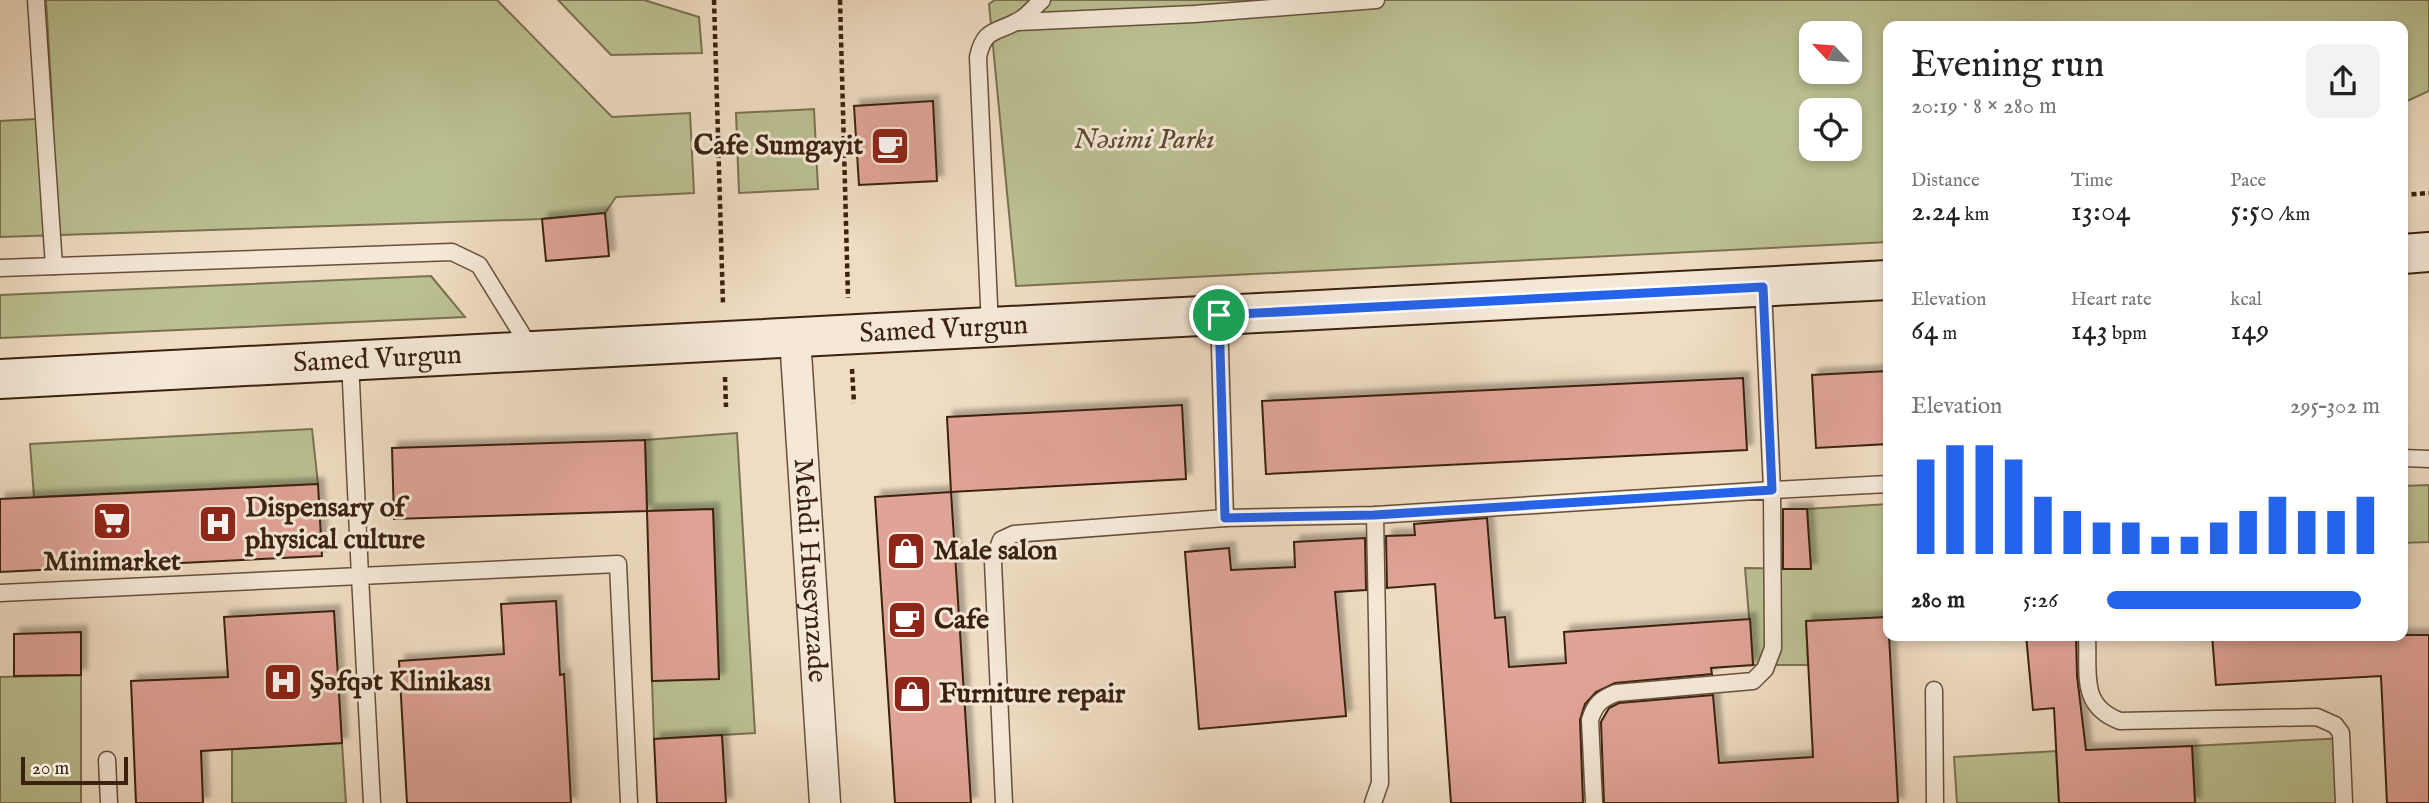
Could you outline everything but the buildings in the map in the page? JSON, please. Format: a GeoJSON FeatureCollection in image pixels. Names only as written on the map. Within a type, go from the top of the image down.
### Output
{"type":"FeatureCollection","features":[{"type":"Feature","properties":{"kind":"main road"},"geometry":{"type":"LineString","coordinates":[[2408,254],[2429,252]]}},
{"type":"Feature","properties":{"kind":"main road","name":"Samed Vurgun"},"geometry":{"type":"LineString","coordinates":[[0,379],[1883,280]]}},
{"type":"Feature","properties":{"kind":"street","name":"Mehdi Huseynzade"},"geometry":{"type":"LineString","coordinates":[[795,337],[825,803]]}},
{"type":"Feature","properties":{"kind":"lane"},"geometry":{"type":"LineString","coordinates":[[36,0],[54,266]]}},
{"type":"Feature","properties":{"kind":"lane"},"geometry":{"type":"LineString","coordinates":[[1018,22],[1042,0]]}},
{"type":"Feature","properties":{"kind":"lane"},"geometry":{"type":"LineString","coordinates":[[990,327],[978,57],[980,44],[993,30],[1018,22],[1194,14],[1376,0]]}},
{"type":"Feature","properties":{"kind":"lane"},"geometry":{"type":"LineString","coordinates":[[0,268],[452,252],[479,265],[532,351]]}},
{"type":"Feature","properties":{"kind":"lane"},"geometry":{"type":"LineString","coordinates":[[1594,803],[1590,720],[1594,708],[1601,700],[1616,693],[1753,681],[1765,669],[1773,648],[1775,623],[1772,490],[1763,287]]}},
{"type":"Feature","properties":{"kind":"lane"},"geometry":{"type":"LineString","coordinates":[[1219,315],[1225,518]]}},
{"type":"Feature","properties":{"kind":"lane"},"geometry":{"type":"LineString","coordinates":[[350,360],[372,803]]}},
{"type":"Feature","properties":{"kind":"lane"},"geometry":{"type":"LineString","coordinates":[[2408,458],[2429,459]]}},
{"type":"Feature","properties":{"kind":"lane"},"geometry":{"type":"LineString","coordinates":[[1004,803],[993,562],[1001,540],[1014,534],[1225,518],[1374,515],[1883,484]]}},
{"type":"Feature","properties":{"kind":"lane"},"geometry":{"type":"LineString","coordinates":[[1373,803],[1380,783],[1374,515]]}},
{"type":"Feature","properties":{"kind":"lane"},"geometry":{"type":"LineString","coordinates":[[0,593],[618,564],[629,803]]}},
{"type":"Feature","properties":{"kind":"lane"},"geometry":{"type":"LineString","coordinates":[[2087,641],[2090,695],[2095,707],[2120,722],[2317,717],[2335,725],[2341,733],[2344,803]]}},
{"type":"Feature","properties":{"kind":"lane"},"geometry":{"type":"LineString","coordinates":[[1934,690],[1935,803]]}},
{"type":"Feature","properties":{"kind":"lane"},"geometry":{"type":"LineString","coordinates":[[107,760],[109,803]]}},
{"type":"Feature","properties":{"kind":"path"},"geometry":{"type":"LineString","coordinates":[[714,0],[726,407]]}},
{"type":"Feature","properties":{"kind":"path"},"geometry":{"type":"LineString","coordinates":[[840,0],[853,403]]}},
{"type":"Feature","properties":{"kind":"path"},"geometry":{"type":"LineString","coordinates":[[2408,195],[2429,193]]}},
{"type":"Feature","properties":{"kind":"green space"},"geometry":{"type":"Polygon","coordinates":[[[46,0],[497,0],[612,117],[690,113],[694,193],[616,197],[605,213],[542,219],[0,237],[0,121],[53,118],[46,0]]]}},
{"type":"Feature","properties":{"kind":"green space"},"geometry":{"type":"Polygon","coordinates":[[[558,0],[644,0],[699,17],[702,53],[611,55],[558,0]]]}},
{"type":"Feature","properties":{"kind":"green space","name":"Nəsimi Parkı"},"geometry":{"type":"Polygon","coordinates":[[[995,0],[2429,0],[2429,91],[2408,101],[2408,21],[1883,21],[1883,242],[1016,286],[989,4],[995,0]]]}},
{"type":"Feature","properties":{"kind":"green space"},"geometry":{"type":"Polygon","coordinates":[[[814,109],[818,189],[739,193],[736,113],[814,109]]]}},
{"type":"Feature","properties":{"kind":"green space"},"geometry":{"type":"Polygon","coordinates":[[[431,276],[465,317],[0,338],[0,295],[431,276]]]}},
{"type":"Feature","properties":{"kind":"green space"},"geometry":{"type":"Polygon","coordinates":[[[312,429],[318,484],[34,497],[30,444],[312,429]]]}},
{"type":"Feature","properties":{"kind":"green space"},"geometry":{"type":"Polygon","coordinates":[[[737,433],[755,733],[654,739],[652,681],[719,678],[713,509],[647,511],[645,440],[737,433]]]}},
{"type":"Feature","properties":{"kind":"green space"},"geometry":{"type":"Polygon","coordinates":[[[2429,485],[2429,542],[2408,543],[2408,486],[2429,485]]]}},
{"type":"Feature","properties":{"kind":"green space"},"geometry":{"type":"Polygon","coordinates":[[[1883,504],[1883,617],[1806,622],[1808,665],[1753,665],[1745,568],[1811,569],[1807,509],[1883,504]]]}},
{"type":"Feature","properties":{"kind":"green space"},"geometry":{"type":"Polygon","coordinates":[[[81,675],[81,803],[0,803],[0,677],[81,675]]]}},
{"type":"Feature","properties":{"kind":"green space"},"geometry":{"type":"Polygon","coordinates":[[[2345,738],[2348,803],[2195,803],[2192,746],[2345,738]]]}},
{"type":"Feature","properties":{"kind":"green space"},"geometry":{"type":"Polygon","coordinates":[[[342,743],[346,803],[232,803],[232,749],[342,743]]]}},
{"type":"Feature","properties":{"kind":"green space"},"geometry":{"type":"Polygon","coordinates":[[[2056,751],[2059,803],[1957,803],[1954,757],[2056,751]]]}},
{"type":"Feature","properties":{"kind":"place","name":"Cafe Sumgayit"},"geometry":{"type":"Point","coordinates":[890,146]}},
{"type":"Feature","properties":{"kind":"place","name":"Minimarket"},"geometry":{"type":"Point","coordinates":[112,521]}},
{"type":"Feature","properties":{"kind":"place","name":"Dispensary of physical culture"},"geometry":{"type":"Point","coordinates":[218,524]}},
{"type":"Feature","properties":{"kind":"place","name":"Male salon"},"geometry":{"type":"Point","coordinates":[906,551]}},
{"type":"Feature","properties":{"kind":"place","name":"Cafe"},"geometry":{"type":"Point","coordinates":[907,620]}},
{"type":"Feature","properties":{"kind":"place","name":"Şəfqət Klinikası"},"geometry":{"type":"Point","coordinates":[283,682]}},
{"type":"Feature","properties":{"kind":"place","name":"Furniture repair"},"geometry":{"type":"Point","coordinates":[912,694]}},
{"type":"Feature","properties":{"kind":"route"},"geometry":{"type":"LineString","coordinates":[[1763,287],[1772,490],[1374,515],[1225,518],[1219,315],[1763,287]]}}]}
